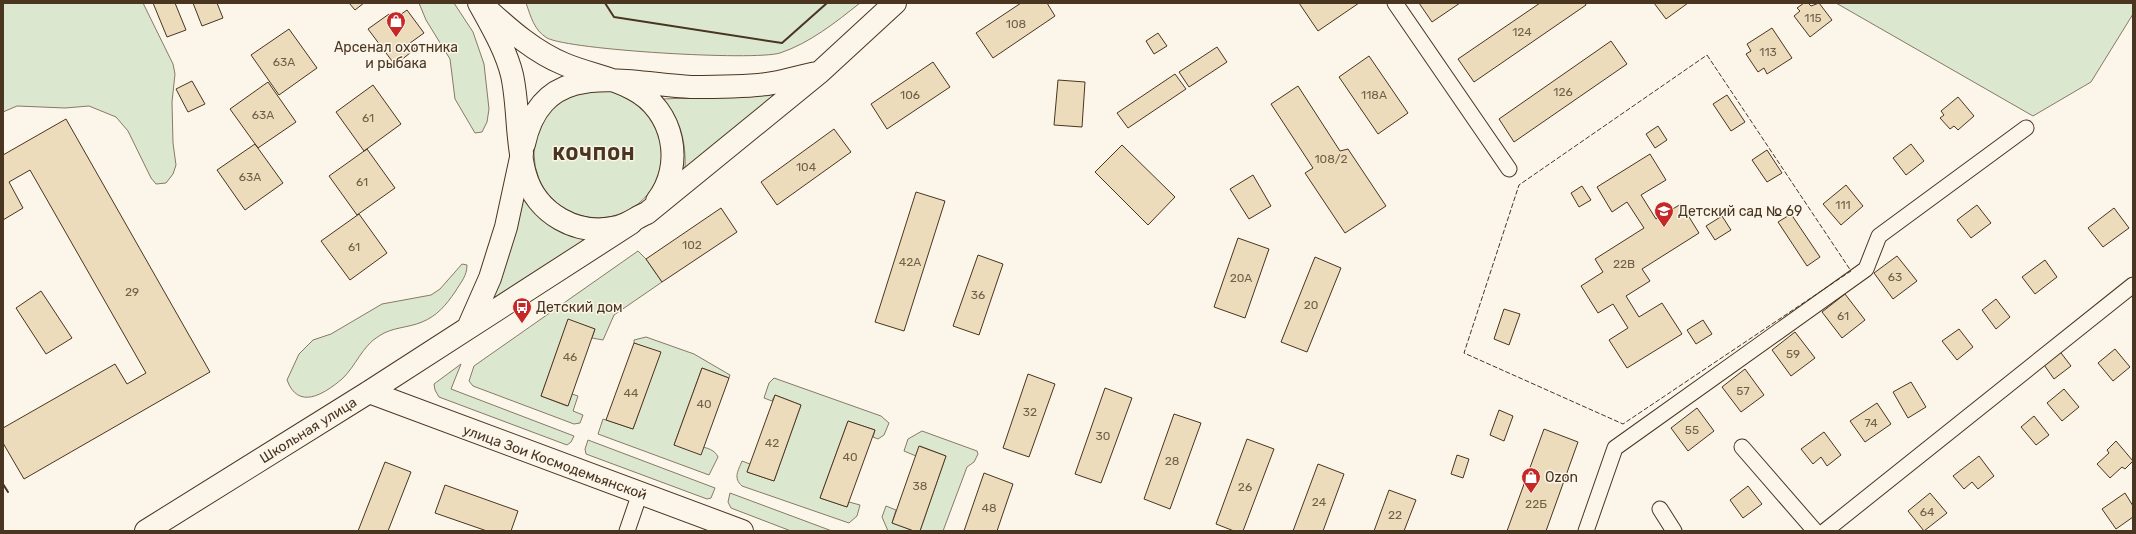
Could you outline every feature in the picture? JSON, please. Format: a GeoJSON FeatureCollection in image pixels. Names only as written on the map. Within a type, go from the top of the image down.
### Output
{"type":"FeatureCollection","features":[{"type":"Feature","properties":{"kind":"main road"},"geometry":{"type":"LineString","coordinates":[[480,3],[510,30],[536,49],[564,64],[628,86],[644,96],[657,109],[670,134],[673,153],[670,176],[661,196],[648,212]]}},
{"type":"Feature","properties":{"kind":"main road"},"geometry":{"type":"LineString","coordinates":[[480,3],[498,39],[512,73],[518,106],[522,153],[526,178],[535,195],[546,209],[565,222],[588,229],[608,229],[626,224],[648,212],[820,72],[895,3]]}},
{"type":"Feature","properties":{"kind":"main road"},"geometry":{"type":"LineString","coordinates":[[468,328],[490,278],[506,227],[522,153],[530,124],[539,108],[548,99],[574,84],[586,80],[606,79],[691,87],[767,84],[820,72]]}},
{"type":"Feature","properties":{"kind":"main road","name":"Школьная улица"},"geometry":{"type":"LineString","coordinates":[[146,531],[369,392],[648,212]]}},
{"type":"Feature","properties":{"kind":"main road","name":"улица Зои Космодемьянской"},"geometry":{"type":"LineString","coordinates":[[369,392],[742,531]]}},
{"type":"Feature","properties":{"kind":"street"},"geometry":{"type":"LineString","coordinates":[[1395,3],[1509,169]]}},
{"type":"Feature","properties":{"kind":"street"},"geometry":{"type":"LineString","coordinates":[[1586,531],[1615,448],[1866,270],[1879,236],[2026,128]]}},
{"type":"Feature","properties":{"kind":"street"},"geometry":{"type":"LineString","coordinates":[[1825,531],[2133,285]]}},
{"type":"Feature","properties":{"kind":"street"},"geometry":{"type":"LineString","coordinates":[[1742,447],[1815,531]]}},
{"type":"Feature","properties":{"kind":"street"},"geometry":{"type":"LineString","coordinates":[[627,531],[640,493]]}},
{"type":"Feature","properties":{"kind":"street"},"geometry":{"type":"LineString","coordinates":[[1660,508],[1674,531]]}},
{"type":"Feature","properties":{"kind":"green space"},"geometry":{"type":"Polygon","coordinates":[[[3,3],[143,3],[173,64],[175,74],[172,102],[173,143],[176,165],[173,174],[166,183],[156,184],[151,178],[128,131],[116,117],[89,106],[65,108],[17,106],[3,112],[3,3]]]}},
{"type":"Feature","properties":{"kind":"green space"},"geometry":{"type":"Polygon","coordinates":[[[419,3],[454,3],[473,32],[484,64],[489,109],[487,122],[482,132],[475,133],[455,99],[450,59],[426,20],[419,3]]]}},
{"type":"Feature","properties":{"kind":"green space"},"geometry":{"type":"Polygon","coordinates":[[[526,3],[860,3],[812,38],[791,49],[780,53],[736,56],[662,53],[589,47],[547,38],[536,27],[526,3]]]}},
{"type":"Feature","properties":{"kind":"green space"},"geometry":{"type":"Polygon","coordinates":[[[1836,3],[2133,3],[2133,14],[2091,82],[2033,116],[1836,3]]]}},
{"type":"Feature","properties":{"kind":"green space"},"geometry":{"type":"Polygon","coordinates":[[[598,90],[622,95],[643,109],[657,130],[662,154],[657,178],[643,199],[622,213],[598,218],[574,213],[553,199],[539,178],[534,154],[539,130],[553,109],[574,95],[598,90]]]}},
{"type":"Feature","properties":{"kind":"green space"},"geometry":{"type":"Polygon","coordinates":[[[777,94],[685,169],[685,150],[681,132],[674,115],[663,99],[777,94]]]}},
{"type":"Feature","properties":{"kind":"green space"},"geometry":{"type":"Polygon","coordinates":[[[521,181],[596,235],[482,312],[521,181]]]}},
{"type":"Feature","properties":{"kind":"green space"},"geometry":{"type":"Polygon","coordinates":[[[638,251],[646,259],[662,282],[614,315],[603,340],[592,338],[595,329],[568,320],[541,396],[567,406],[572,394],[578,396],[573,411],[583,415],[580,423],[574,424],[473,386],[469,381],[474,366],[638,251]]]}},
{"type":"Feature","properties":{"kind":"green space"},"geometry":{"type":"Polygon","coordinates":[[[462,264],[467,265],[463,279],[441,310],[432,317],[417,324],[389,331],[373,340],[347,374],[327,390],[312,397],[304,397],[298,395],[292,389],[287,380],[299,354],[313,340],[331,334],[382,304],[431,295],[440,289],[462,264]]]}},
{"type":"Feature","properties":{"kind":"green space"},"geometry":{"type":"Polygon","coordinates":[[[646,337],[694,354],[730,375],[729,378],[702,368],[674,445],[699,446],[715,453],[718,457],[709,475],[598,434],[603,419],[633,429],[660,353],[634,343],[634,340],[646,337]]]}},
{"type":"Feature","properties":{"kind":"green space"},"geometry":{"type":"Polygon","coordinates":[[[461,364],[451,389],[574,436],[571,442],[567,445],[439,397],[435,390],[434,384],[461,364]]]}},
{"type":"Feature","properties":{"kind":"green space"},"geometry":{"type":"Polygon","coordinates":[[[774,378],[881,416],[889,423],[884,435],[878,439],[873,437],[875,430],[848,421],[820,498],[847,507],[849,502],[860,505],[857,516],[849,523],[742,486],[739,483],[737,474],[742,461],[750,464],[747,472],[774,481],[801,405],[775,395],[772,401],[764,398],[769,383],[774,378]]]}},
{"type":"Feature","properties":{"kind":"green space"},"geometry":{"type":"Polygon","coordinates":[[[922,431],[977,451],[978,454],[974,462],[967,467],[943,531],[920,531],[946,456],[920,446],[916,456],[904,451],[908,439],[922,431]]]}},
{"type":"Feature","properties":{"kind":"green space"},"geometry":{"type":"Polygon","coordinates":[[[588,440],[715,488],[711,498],[707,499],[586,454],[585,449],[588,440]]]}},
{"type":"Feature","properties":{"kind":"green space"},"geometry":{"type":"Polygon","coordinates":[[[730,493],[832,531],[791,531],[731,508],[728,502],[730,493]]]}},
{"type":"Feature","properties":{"kind":"green space"},"geometry":{"type":"Polygon","coordinates":[[[886,506],[896,510],[892,523],[914,531],[888,531],[882,517],[886,506]]]}},
{"type":"Feature","properties":{"kind":"building"},"geometry":{"type":"Polygon","coordinates":[[[153,3],[175,3],[186,30],[167,37],[153,3]]]}},
{"type":"Feature","properties":{"kind":"building"},"geometry":{"type":"Polygon","coordinates":[[[193,3],[217,3],[223,18],[202,26],[193,3]]]}},
{"type":"Feature","properties":{"kind":"building"},"geometry":{"type":"Polygon","coordinates":[[[349,3],[364,3],[355,10],[349,3]]]}},
{"type":"Feature","properties":{"kind":"building"},"geometry":{"type":"Polygon","coordinates":[[[1021,3],[1047,3],[1055,16],[993,58],[976,33],[1021,3]]]}},
{"type":"Feature","properties":{"kind":"building"},"geometry":{"type":"Polygon","coordinates":[[[1299,3],[1359,3],[1318,31],[1299,3]]]}},
{"type":"Feature","properties":{"kind":"building"},"geometry":{"type":"Polygon","coordinates":[[[1419,3],[1460,3],[1432,22],[1419,3]]]}},
{"type":"Feature","properties":{"kind":"building"},"geometry":{"type":"Polygon","coordinates":[[[1540,3],[1585,3],[1586,5],[1474,82],[1458,59],[1540,3]]]}},
{"type":"Feature","properties":{"kind":"building"},"geometry":{"type":"Polygon","coordinates":[[[1654,3],[1688,3],[1666,19],[1654,3]]]}},
{"type":"Feature","properties":{"kind":"building"},"geometry":{"type":"Polygon","coordinates":[[[1804,3],[1808,3],[1811,6],[1819,3],[1832,20],[1810,37],[1794,16],[1800,11],[1797,8],[1804,3]]]}},
{"type":"Feature","properties":{"kind":"building","name":"Арсенал охотника и рыбака"},"geometry":{"type":"Polygon","coordinates":[[[407,10],[424,33],[410,43],[415,49],[395,65],[368,29],[389,14],[393,20],[407,10]]]}},
{"type":"Feature","properties":{"kind":"building"},"geometry":{"type":"Polygon","coordinates":[[[1772,28],[1792,58],[1767,74],[1764,68],[1758,72],[1746,54],[1751,51],[1747,44],[1772,28]]]}},
{"type":"Feature","properties":{"kind":"building"},"geometry":{"type":"Polygon","coordinates":[[[289,29],[317,68],[279,95],[251,55],[289,29]]]}},
{"type":"Feature","properties":{"kind":"building"},"geometry":{"type":"Polygon","coordinates":[[[1158,33],[1167,46],[1154,54],[1146,41],[1158,33]]]}},
{"type":"Feature","properties":{"kind":"building"},"geometry":{"type":"Polygon","coordinates":[[[1611,41],[1627,64],[1514,142],[1499,119],[1611,41]]]}},
{"type":"Feature","properties":{"kind":"building"},"geometry":{"type":"Polygon","coordinates":[[[1217,47],[1227,62],[1189,87],[1179,72],[1217,47]]]}},
{"type":"Feature","properties":{"kind":"building"},"geometry":{"type":"Polygon","coordinates":[[[1369,56],[1408,113],[1378,134],[1339,77],[1369,56]]]}},
{"type":"Feature","properties":{"kind":"building"},"geometry":{"type":"Polygon","coordinates":[[[933,62],[950,87],[887,129],[871,104],[933,62]]]}},
{"type":"Feature","properties":{"kind":"building"},"geometry":{"type":"Polygon","coordinates":[[[1175,74],[1186,89],[1128,128],[1117,113],[1175,74]]]}},
{"type":"Feature","properties":{"kind":"building"},"geometry":{"type":"Polygon","coordinates":[[[1058,80],[1085,82],[1082,127],[1054,125],[1058,80]]]}},
{"type":"Feature","properties":{"kind":"building"},"geometry":{"type":"Polygon","coordinates":[[[192,81],[205,104],[188,112],[176,89],[192,81]]]}},
{"type":"Feature","properties":{"kind":"building"},"geometry":{"type":"Polygon","coordinates":[[[268,82],[296,122],[258,148],[230,109],[268,82]]]}},
{"type":"Feature","properties":{"kind":"building"},"geometry":{"type":"Polygon","coordinates":[[[373,85],[401,124],[364,151],[336,112],[373,85]]]}},
{"type":"Feature","properties":{"kind":"building"},"geometry":{"type":"Polygon","coordinates":[[[1298,86],[1340,151],[1348,149],[1386,206],[1345,233],[1305,173],[1313,168],[1271,104],[1298,86]]]}},
{"type":"Feature","properties":{"kind":"building"},"geometry":{"type":"Polygon","coordinates":[[[1727,95],[1745,122],[1731,131],[1713,104],[1727,95]]]}},
{"type":"Feature","properties":{"kind":"building"},"geometry":{"type":"Polygon","coordinates":[[[1958,97],[1974,116],[1958,130],[1954,126],[1950,129],[1940,118],[1944,115],[1941,111],[1958,97]]]}},
{"type":"Feature","properties":{"kind":"building"},"geometry":{"type":"Polygon","coordinates":[[[66,119],[210,372],[24,479],[3,443],[3,428],[115,364],[127,384],[146,373],[30,170],[9,182],[23,208],[3,220],[3,155],[66,119]]]}},
{"type":"Feature","properties":{"kind":"building"},"geometry":{"type":"Polygon","coordinates":[[[1658,126],[1667,140],[1655,148],[1646,134],[1658,126]]]}},
{"type":"Feature","properties":{"kind":"building"},"geometry":{"type":"Polygon","coordinates":[[[834,129],[851,152],[777,205],[761,182],[834,129]]]}},
{"type":"Feature","properties":{"kind":"building"},"geometry":{"type":"Polygon","coordinates":[[[255,144],[283,183],[245,210],[217,170],[255,144]]]}},
{"type":"Feature","properties":{"kind":"building"},"geometry":{"type":"Polygon","coordinates":[[[1911,144],[1924,161],[1906,175],[1893,158],[1911,144]]]}},
{"type":"Feature","properties":{"kind":"building"},"geometry":{"type":"Polygon","coordinates":[[[1122,145],[1175,197],[1148,225],[1095,172],[1122,145]]]}},
{"type":"Feature","properties":{"kind":"building"},"geometry":{"type":"Polygon","coordinates":[[[367,149],[395,188],[357,215],[329,176],[367,149]]]}},
{"type":"Feature","properties":{"kind":"building"},"geometry":{"type":"Polygon","coordinates":[[[1767,150],[1782,173],[1767,182],[1752,160],[1767,150]]]}},
{"type":"Feature","properties":{"kind":"building"},"geometry":{"type":"Polygon","coordinates":[[[1650,154],[1666,180],[1641,195],[1656,219],[1681,204],[1699,233],[1642,269],[1650,281],[1626,296],[1639,317],[1662,303],[1682,334],[1627,368],[1609,340],[1628,328],[1613,304],[1598,313],[1581,286],[1603,272],[1595,259],[1644,228],[1627,202],[1612,212],[1597,187],[1650,154]]]}},
{"type":"Feature","properties":{"kind":"building"},"geometry":{"type":"Polygon","coordinates":[[[1253,175],[1271,206],[1249,219],[1230,189],[1253,175]]]}},
{"type":"Feature","properties":{"kind":"building"},"geometry":{"type":"Polygon","coordinates":[[[1846,185],[1863,206],[1841,225],[1823,204],[1846,185]]]}},
{"type":"Feature","properties":{"kind":"building"},"geometry":{"type":"Polygon","coordinates":[[[1582,186],[1591,200],[1579,207],[1571,193],[1582,186]]]}},
{"type":"Feature","properties":{"kind":"building"},"geometry":{"type":"Polygon","coordinates":[[[916,192],[945,201],[904,331],[875,322],[916,192]]]}},
{"type":"Feature","properties":{"kind":"building"},"geometry":{"type":"Polygon","coordinates":[[[1977,205],[1991,223],[1971,238],[1957,220],[1977,205]]]}},
{"type":"Feature","properties":{"kind":"building"},"geometry":{"type":"Polygon","coordinates":[[[721,208],[737,232],[662,282],[646,259],[721,208]]]}},
{"type":"Feature","properties":{"kind":"building"},"geometry":{"type":"Polygon","coordinates":[[[2114,208],[2129,228],[2103,247],[2088,228],[2114,208]]]}},
{"type":"Feature","properties":{"kind":"building"},"geometry":{"type":"Polygon","coordinates":[[[359,214],[387,253],[350,280],[321,241],[359,214]]]}},
{"type":"Feature","properties":{"kind":"building"},"geometry":{"type":"Polygon","coordinates":[[[1791,214],[1820,257],[1807,266],[1778,222],[1791,214]]]}},
{"type":"Feature","properties":{"kind":"building"},"geometry":{"type":"Polygon","coordinates":[[[1722,216],[1731,230],[1715,240],[1706,226],[1722,216]]]}},
{"type":"Feature","properties":{"kind":"building"},"geometry":{"type":"Polygon","coordinates":[[[1238,238],[1269,249],[1245,318],[1214,307],[1238,238]]]}},
{"type":"Feature","properties":{"kind":"building"},"geometry":{"type":"Polygon","coordinates":[[[978,255],[1003,264],[979,335],[953,326],[978,255]]]}},
{"type":"Feature","properties":{"kind":"building"},"geometry":{"type":"Polygon","coordinates":[[[1897,256],[1917,281],[1893,299],[1874,273],[1897,256]]]}},
{"type":"Feature","properties":{"kind":"building"},"geometry":{"type":"Polygon","coordinates":[[[1315,257],[1341,268],[1307,352],[1281,342],[1315,257]]]}},
{"type":"Feature","properties":{"kind":"building"},"geometry":{"type":"Polygon","coordinates":[[[2045,260],[2057,277],[2035,294],[2022,277],[2045,260]]]}},
{"type":"Feature","properties":{"kind":"building"},"geometry":{"type":"Polygon","coordinates":[[[41,291],[72,338],[46,354],[16,308],[41,291]]]}},
{"type":"Feature","properties":{"kind":"building"},"geometry":{"type":"Polygon","coordinates":[[[1845,294],[1865,320],[1842,338],[1822,312],[1845,294]]]}},
{"type":"Feature","properties":{"kind":"building"},"geometry":{"type":"Polygon","coordinates":[[[1996,299],[2010,317],[1996,329],[1982,310],[1996,299]]]}},
{"type":"Feature","properties":{"kind":"building"},"geometry":{"type":"Polygon","coordinates":[[[1504,309],[1520,314],[1509,345],[1494,339],[1504,309]]]}},
{"type":"Feature","properties":{"kind":"building"},"geometry":{"type":"Polygon","coordinates":[[[568,319],[595,329],[568,406],[541,396],[568,319]]]}},
{"type":"Feature","properties":{"kind":"building"},"geometry":{"type":"Polygon","coordinates":[[[1703,320],[1712,334],[1696,344],[1687,330],[1703,320]]]}},
{"type":"Feature","properties":{"kind":"building"},"geometry":{"type":"Polygon","coordinates":[[[1959,329],[1973,347],[1957,360],[1942,341],[1959,329]]]}},
{"type":"Feature","properties":{"kind":"building"},"geometry":{"type":"Polygon","coordinates":[[[1795,332],[1815,358],[1791,376],[1772,350],[1795,332]]]}},
{"type":"Feature","properties":{"kind":"building"},"geometry":{"type":"Polygon","coordinates":[[[634,343],[661,352],[633,429],[606,420],[634,343]]]}},
{"type":"Feature","properties":{"kind":"building"},"geometry":{"type":"Polygon","coordinates":[[[2058,349],[2071,366],[2054,379],[2042,362],[2058,349]]]}},
{"type":"Feature","properties":{"kind":"building"},"geometry":{"type":"Polygon","coordinates":[[[2115,349],[2130,367],[2113,381],[2098,363],[2115,349]]]}},
{"type":"Feature","properties":{"kind":"building"},"geometry":{"type":"Polygon","coordinates":[[[702,368],[729,378],[701,455],[674,445],[702,368]]]}},
{"type":"Feature","properties":{"kind":"building"},"geometry":{"type":"Polygon","coordinates":[[[1745,369],[1764,395],[1741,412],[1722,387],[1745,369]]]}},
{"type":"Feature","properties":{"kind":"building"},"geometry":{"type":"Polygon","coordinates":[[[1028,374],[1055,384],[1029,457],[1003,448],[1028,374]]]}},
{"type":"Feature","properties":{"kind":"building"},"geometry":{"type":"Polygon","coordinates":[[[1911,382],[1926,407],[1908,418],[1893,392],[1911,382]]]}},
{"type":"Feature","properties":{"kind":"building"},"geometry":{"type":"Polygon","coordinates":[[[1105,388],[1132,398],[1101,483],[1075,474],[1105,388]]]}},
{"type":"Feature","properties":{"kind":"building"},"geometry":{"type":"Polygon","coordinates":[[[2064,389],[2079,407],[2062,421],[2047,403],[2064,389]]]}},
{"type":"Feature","properties":{"kind":"building"},"geometry":{"type":"Polygon","coordinates":[[[775,395],[801,405],[774,481],[747,472],[775,395]]]}},
{"type":"Feature","properties":{"kind":"building"},"geometry":{"type":"Polygon","coordinates":[[[1877,403],[1891,424],[1865,442],[1850,421],[1877,403]]]}},
{"type":"Feature","properties":{"kind":"building"},"geometry":{"type":"Polygon","coordinates":[[[1697,408],[1714,431],[1688,451],[1671,428],[1697,408]]]}},
{"type":"Feature","properties":{"kind":"building"},"geometry":{"type":"Polygon","coordinates":[[[1499,410],[1513,416],[1504,441],[1490,435],[1499,410]]]}},
{"type":"Feature","properties":{"kind":"building"},"geometry":{"type":"Polygon","coordinates":[[[1174,414],[1201,423],[1170,509],[1144,499],[1174,414]]]}},
{"type":"Feature","properties":{"kind":"building"},"geometry":{"type":"Polygon","coordinates":[[[2034,416],[2049,435],[2036,445],[2021,427],[2034,416]]]}},
{"type":"Feature","properties":{"kind":"building"},"geometry":{"type":"Polygon","coordinates":[[[848,421],[875,430],[847,507],[820,498],[848,421]]]}},
{"type":"Feature","properties":{"kind":"building"},"geometry":{"type":"Polygon","coordinates":[[[1544,429],[1578,442],[1546,531],[1507,531],[1544,429]]]}},
{"type":"Feature","properties":{"kind":"building"},"geometry":{"type":"Polygon","coordinates":[[[1824,432],[1841,455],[1827,466],[1821,457],[1813,464],[1801,449],[1824,432]]]}},
{"type":"Feature","properties":{"kind":"building"},"geometry":{"type":"Polygon","coordinates":[[[1247,439],[1274,449],[1243,531],[1234,531],[1216,524],[1247,439]]]}},
{"type":"Feature","properties":{"kind":"building"},"geometry":{"type":"Polygon","coordinates":[[[2116,441],[2133,461],[2125,469],[2122,467],[2110,478],[2097,464],[2109,453],[2107,450],[2116,441]]]}},
{"type":"Feature","properties":{"kind":"building"},"geometry":{"type":"Polygon","coordinates":[[[919,446],[946,456],[920,531],[914,531],[892,523],[919,446]]]}},
{"type":"Feature","properties":{"kind":"building"},"geometry":{"type":"Polygon","coordinates":[[[1457,455],[1469,459],[1463,478],[1451,474],[1457,455]]]}},
{"type":"Feature","properties":{"kind":"building"},"geometry":{"type":"Polygon","coordinates":[[[1979,456],[1994,476],[1978,489],[1972,482],[1964,489],[1953,476],[1979,456]]]}},
{"type":"Feature","properties":{"kind":"building"},"geometry":{"type":"Polygon","coordinates":[[[385,462],[411,472],[388,531],[358,531],[385,462]]]}},
{"type":"Feature","properties":{"kind":"building"},"geometry":{"type":"Polygon","coordinates":[[[1318,464],[1344,474],[1323,531],[1293,531],[1318,464]]]}},
{"type":"Feature","properties":{"kind":"building"},"geometry":{"type":"Polygon","coordinates":[[[984,473],[1013,484],[997,531],[964,531],[984,473]]]}},
{"type":"Feature","properties":{"kind":"building"},"geometry":{"type":"Polygon","coordinates":[[[445,485],[518,511],[511,531],[487,531],[435,513],[445,485]]]}},
{"type":"Feature","properties":{"kind":"building"},"geometry":{"type":"Polygon","coordinates":[[[1748,486],[1762,504],[1743,518],[1730,500],[1748,486]]]}},
{"type":"Feature","properties":{"kind":"building"},"geometry":{"type":"Polygon","coordinates":[[[1389,490],[1416,500],[1404,531],[1374,531],[1389,490]]]}},
{"type":"Feature","properties":{"kind":"building"},"geometry":{"type":"Polygon","coordinates":[[[1930,493],[1947,513],[1924,531],[1908,511],[1930,493]]]}},
{"type":"Feature","properties":{"kind":"building"},"geometry":{"type":"Polygon","coordinates":[[[2125,493],[2133,506],[2133,517],[2116,529],[2102,509],[2125,493]]]}},
{"type":"Feature","properties":{"kind":"fence"},"geometry":{"type":"LineString","coordinates":[[1707,55],[1851,271],[1623,424],[1464,353],[1519,185],[1707,55]]}},
{"type":"Feature","properties":{"kind":"wall"},"geometry":{"type":"LineString","coordinates":[[605,3],[614,17],[782,43],[827,3]]}},
{"type":"Feature","properties":{"kind":"wall"},"geometry":{"type":"LineString","coordinates":[[3,484],[8,492]]}},
{"type":"Feature","properties":{"kind":"place","name":"Арсенал охотника и рыбака"},"geometry":{"type":"Point","coordinates":[396,38]}},
{"type":"Feature","properties":{"kind":"place","name":"Детский сад № 69"},"geometry":{"type":"Point","coordinates":[1664,228]}},
{"type":"Feature","properties":{"kind":"place","name":"Детский дом"},"geometry":{"type":"Point","coordinates":[522,324]}},
{"type":"Feature","properties":{"kind":"place","name":"Ozon"},"geometry":{"type":"Point","coordinates":[1531,494]}},
{"type":"Feature","properties":{"kind":"district","name":"КОЧПОН"},"geometry":{"type":"Point","coordinates":[594,154]}}]}
